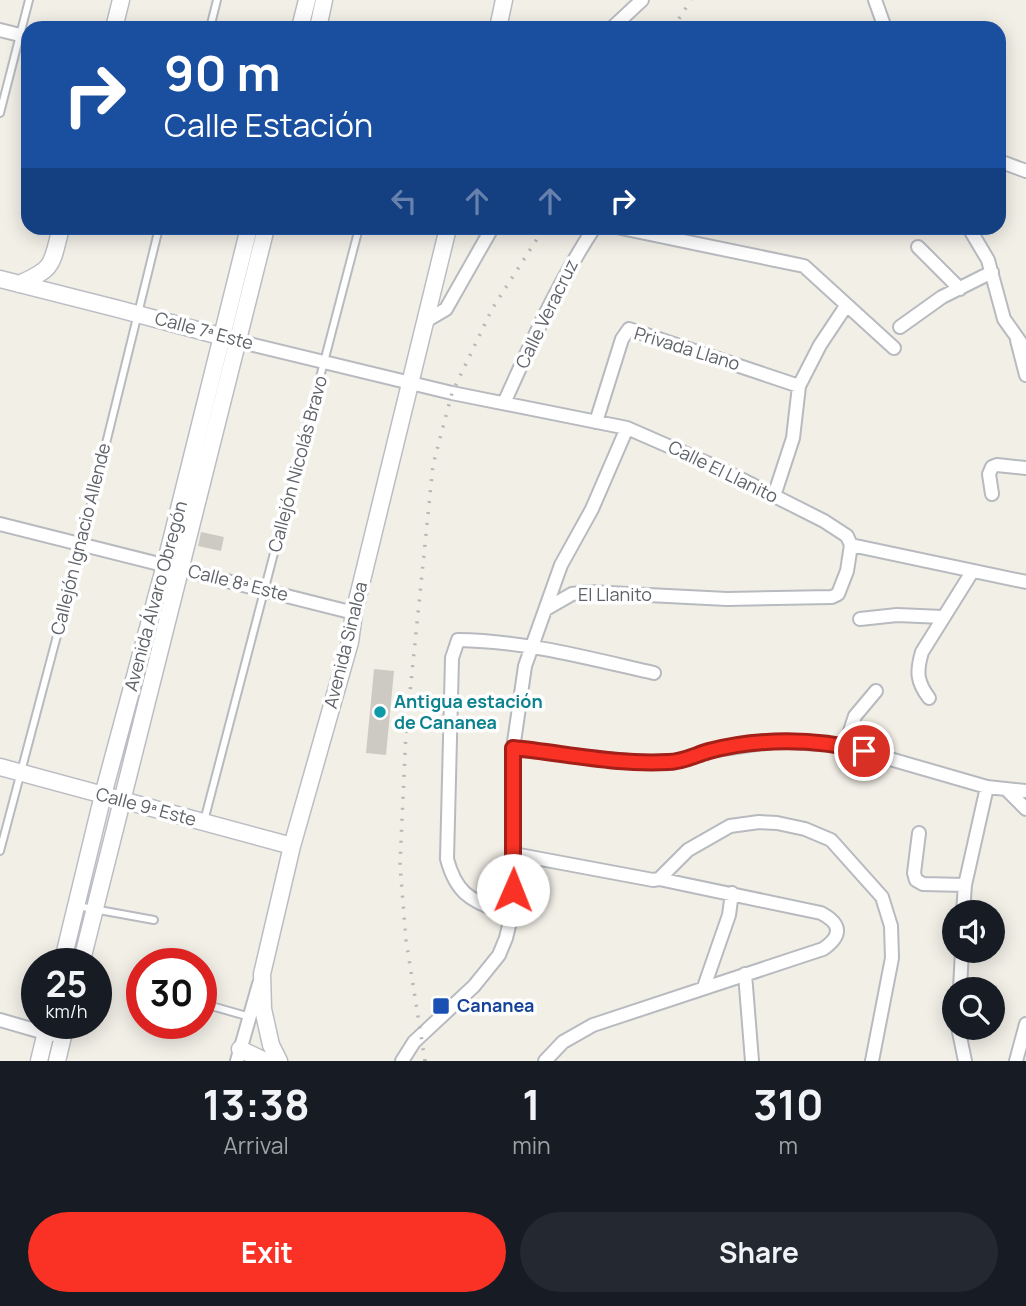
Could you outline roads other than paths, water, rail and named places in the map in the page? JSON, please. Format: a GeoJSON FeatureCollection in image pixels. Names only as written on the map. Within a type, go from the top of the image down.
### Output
{"type":"FeatureCollection","features":[{"type":"Feature","properties":{"kind":"street"},"geometry":{"type":"LineString","coordinates":[[116,21],[121,0]]}},
{"type":"Feature","properties":{"kind":"street"},"geometry":{"type":"LineString","coordinates":[[302,21],[307,0]]}},
{"type":"Feature","properties":{"kind":"street"},"geometry":{"type":"LineString","coordinates":[[320,21],[324,0]]}},
{"type":"Feature","properties":{"kind":"street"},"geometry":{"type":"LineString","coordinates":[[500,21],[504,0]]}},
{"type":"Feature","properties":{"kind":"street"},"geometry":{"type":"LineString","coordinates":[[620,21],[642,0]]}},
{"type":"Feature","properties":{"kind":"street"},"geometry":{"type":"LineString","coordinates":[[875,0],[882,21]]}},
{"type":"Feature","properties":{"kind":"street"},"geometry":{"type":"LineString","coordinates":[[0,30],[21,35]]}},
{"type":"Feature","properties":{"kind":"street"},"geometry":{"type":"LineString","coordinates":[[1006,164],[1026,171]]}},
{"type":"Feature","properties":{"kind":"street"},"geometry":{"type":"LineString","coordinates":[[19,284],[50,267],[59,235]]}},
{"type":"Feature","properties":{"kind":"street","name":"Avenida Álvaro Obregón"},"geometry":{"type":"LineString","coordinates":[[229,339],[248,235]]}},
{"type":"Feature","properties":{"kind":"street","name":"Avenida Álvaro Obregón"},"geometry":{"type":"LineString","coordinates":[[85,948],[209,417],[229,339],[264,235]]}},
{"type":"Feature","properties":{"kind":"street","name":"Avenida Sinaloa"},"geometry":{"type":"LineString","coordinates":[[239,1055],[262,974],[292,846],[350,642],[354,613],[446,235]]}},
{"type":"Feature","properties":{"kind":"street"},"geometry":{"type":"LineString","coordinates":[[424,322],[446,309],[488,235]]}},
{"type":"Feature","properties":{"kind":"street","name":"Calle Veracruz"},"geometry":{"type":"LineString","coordinates":[[504,403],[547,309],[589,235]]}},
{"type":"Feature","properties":{"kind":"street"},"geometry":{"type":"LineString","coordinates":[[657,235],[794,262],[816,274],[846,306],[894,348]]}},
{"type":"Feature","properties":{"kind":"street"},"geometry":{"type":"LineString","coordinates":[[973,235],[992,271],[1004,319],[1026,350]]}},
{"type":"Feature","properties":{"kind":"street"},"geometry":{"type":"LineString","coordinates":[[918,247],[960,289]]}},
{"type":"Feature","properties":{"kind":"street"},"geometry":{"type":"LineString","coordinates":[[50,267],[59,288],[68,296]]}},
{"type":"Feature","properties":{"kind":"street"},"geometry":{"type":"LineString","coordinates":[[900,327],[943,297],[992,271]]}},
{"type":"Feature","properties":{"kind":"street","name":"Calle 7ª Este"},"geometry":{"type":"LineString","coordinates":[[0,279],[409,383]]}},
{"type":"Feature","properties":{"kind":"street"},"geometry":{"type":"LineString","coordinates":[[774,496],[793,438],[799,386],[820,345],[846,306]]}},
{"type":"Feature","properties":{"kind":"street","name":"Privada Llano"},"geometry":{"type":"LineString","coordinates":[[596,422],[622,339],[629,329],[799,386]]}},
{"type":"Feature","properties":{"kind":"street"},"geometry":{"type":"LineString","coordinates":[[1016,336],[1026,375]]}},
{"type":"Feature","properties":{"kind":"street","name":"Calle El Llanito"},"geometry":{"type":"LineString","coordinates":[[409,383],[626,428],[693,456],[839,529],[847,536],[851,545]]}},
{"type":"Feature","properties":{"kind":"street"},"geometry":{"type":"LineString","coordinates":[[402,1061],[414,1042],[474,986],[499,955],[511,918],[514,854],[513,748],[524,666],[561,565],[592,509],[626,428]]}},
{"type":"Feature","properties":{"kind":"street"},"geometry":{"type":"LineString","coordinates":[[992,494],[989,474],[992,467],[997,464],[1026,468]]}},
{"type":"Feature","properties":{"kind":"street","name":"Calle 8ª Este"},"geometry":{"type":"LineString","coordinates":[[0,524],[354,613]]}},
{"type":"Feature","properties":{"kind":"street"},"geometry":{"type":"LineString","coordinates":[[851,545],[1026,582]]}},
{"type":"Feature","properties":{"kind":"street","name":"El Llanito"},"geometry":{"type":"LineString","coordinates":[[546,609],[572,594],[589,592],[727,599],[832,597],[838,594],[842,586],[851,545]]}},
{"type":"Feature","properties":{"kind":"street","name":"Avenida Álvaro Obregón"},"geometry":{"type":"LineString","coordinates":[[66,948],[103,795],[173,567]]}},
{"type":"Feature","properties":{"kind":"street"},"geometry":{"type":"LineString","coordinates":[[929,698],[918,685],[917,667],[922,652],[972,572]]}},
{"type":"Feature","properties":{"kind":"street"},"geometry":{"type":"LineString","coordinates":[[860,619],[897,615],[943,617]]}},
{"type":"Feature","properties":{"kind":"street"},"geometry":{"type":"LineString","coordinates":[[511,918],[465,895],[453,879],[447,859],[452,658],[458,640],[495,640],[532,645],[654,673]]}},
{"type":"Feature","properties":{"kind":"street"},"geometry":{"type":"LineString","coordinates":[[845,746],[855,716],[876,691]]}},
{"type":"Feature","properties":{"kind":"street"},"geometry":{"type":"LineString","coordinates":[[513,748],[638,762],[671,762],[709,751],[778,741],[845,746],[987,787],[1026,791]]}},
{"type":"Feature","properties":{"kind":"street","name":"Calle 9ª Este"},"geometry":{"type":"LineString","coordinates":[[0,767],[292,846]]}},
{"type":"Feature","properties":{"kind":"street"},"geometry":{"type":"LineString","coordinates":[[964,900],[987,787]]}},
{"type":"Feature","properties":{"kind":"street"},"geometry":{"type":"LineString","coordinates":[[1008,791],[1026,809]]}},
{"type":"Feature","properties":{"kind":"street"},"geometry":{"type":"LineString","coordinates":[[659,879],[688,850],[730,826],[759,822],[777,823],[805,829],[831,840],[882,897],[891,926],[892,958],[873,1061]]}},
{"type":"Feature","properties":{"kind":"street"},"geometry":{"type":"LineString","coordinates":[[919,832],[914,873],[916,880],[923,884],[965,885]]}},
{"type":"Feature","properties":{"kind":"street"},"geometry":{"type":"LineString","coordinates":[[514,854],[732,893],[821,913],[831,918],[837,926],[834,942],[823,949],[593,1025],[563,1042],[545,1061]]}},
{"type":"Feature","properties":{"kind":"street"},"geometry":{"type":"LineString","coordinates":[[704,987],[729,915],[732,893]]}},
{"type":"Feature","properties":{"kind":"street"},"geometry":{"type":"LineString","coordinates":[[262,974],[263,1009],[271,1045],[279,1061]]}},
{"type":"Feature","properties":{"kind":"street"},"geometry":{"type":"LineString","coordinates":[[745,974],[752,1061]]}},
{"type":"Feature","properties":{"kind":"street"},"geometry":{"type":"LineString","coordinates":[[0,1020],[21,1024]]}},
{"type":"Feature","properties":{"kind":"street"},"geometry":{"type":"LineString","coordinates":[[1016,1061],[1026,1024]]}},
{"type":"Feature","properties":{"kind":"street"},"geometry":{"type":"LineString","coordinates":[[39,1061],[44,1039]]}},
{"type":"Feature","properties":{"kind":"street"},"geometry":{"type":"LineString","coordinates":[[57,1061],[63,1039]]}},
{"type":"Feature","properties":{"kind":"street"},"geometry":{"type":"LineString","coordinates":[[961,1040],[965,1061]]}},
{"type":"Feature","properties":{"kind":"street"},"geometry":{"type":"LineString","coordinates":[[239,1055],[265,1061]]}},
{"type":"Feature","properties":{"kind":"lane"},"geometry":{"type":"LineString","coordinates":[[26,21],[29,0]]}},
{"type":"Feature","properties":{"kind":"lane"},"geometry":{"type":"LineString","coordinates":[[212,21],[217,0]]}},
{"type":"Feature","properties":{"kind":"lane"},"geometry":{"type":"LineString","coordinates":[[0,113],[21,46]]}},
{"type":"Feature","properties":{"kind":"lane","name":"Callejón Ignacio Allende"},"geometry":{"type":"LineString","coordinates":[[0,851],[157,235]]}},
{"type":"Feature","properties":{"kind":"lane","name":"Callejón Nicolás Bravo"},"geometry":{"type":"LineString","coordinates":[[203,823],[357,235]]}},
{"type":"Feature","properties":{"kind":"lane"},"geometry":{"type":"LineString","coordinates":[[76,905],[154,920]]}},
{"type":"Feature","properties":{"kind":"lane"},"geometry":{"type":"LineString","coordinates":[[217,1008],[250,1017]]}},
{"type":"Feature","properties":{"kind":"railway"},"geometry":{"type":"LineString","coordinates":[[678,21],[691,0]]}},
{"type":"Feature","properties":{"kind":"railway"},"geometry":{"type":"LineString","coordinates":[[425,1061],[406,940],[400,865],[406,732],[433,465],[452,393],[492,309],[540,235]]}},
{"type":"Feature","properties":{"kind":"place","name":"Antigua estación de Cananea"},"geometry":{"type":"Point","coordinates":[380,712]}},
{"type":"Feature","properties":{"kind":"place","name":"Cananea"},"geometry":{"type":"Point","coordinates":[441,1006]}}]}
